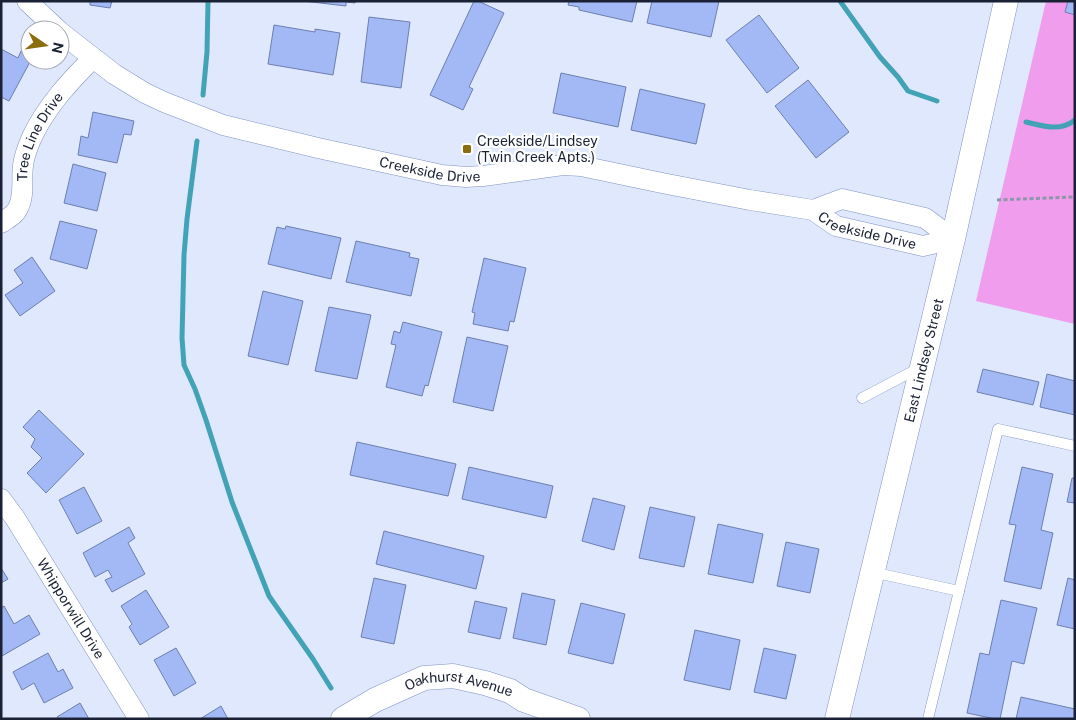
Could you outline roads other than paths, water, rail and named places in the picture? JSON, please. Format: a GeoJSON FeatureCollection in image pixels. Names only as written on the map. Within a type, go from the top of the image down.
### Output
{"type":"FeatureCollection","features":[{"type":"Feature","properties":{"kind":"street","name":"Creekside Drive"},"geometry":{"type":"LineString","coordinates":[[27,1],[47,20]]}},
{"type":"Feature","properties":{"kind":"street","name":"East Lindsey Street"},"geometry":{"type":"LineString","coordinates":[[837,719],[953,239],[1006,1]]}},
{"type":"Feature","properties":{"kind":"street","name":"Creekside Drive"},"geometry":{"type":"LineString","coordinates":[[70,40],[114,74],[144,93],[164,102],[223,125],[318,148],[442,175],[466,177],[563,165],[581,166],[750,200],[813,210],[836,226],[923,246],[953,239]]}},
{"type":"Feature","properties":{"kind":"street","name":"Tree Line Drive"},"geometry":{"type":"LineString","coordinates":[[1,223],[13,215],[18,208],[26,150],[42,117],[71,80],[93,58]]}},
{"type":"Feature","properties":{"kind":"street","name":"Creekside Drive"},"geometry":{"type":"LineString","coordinates":[[813,210],[842,200],[925,218],[953,239]]}},
{"type":"Feature","properties":{"kind":"street","name":"Whipporwill Drive"},"geometry":{"type":"LineString","coordinates":[[1,500],[15,518],[139,719]]}},
{"type":"Feature","properties":{"kind":"street","name":"Oakhurst Avenue"},"geometry":{"type":"LineString","coordinates":[[343,719],[375,700],[424,678],[453,676],[485,683],[510,692],[524,700],[578,719]]}},
{"type":"Feature","properties":{"kind":"lane"},"geometry":{"type":"LineString","coordinates":[[862,398],[922,366]]}},
{"type":"Feature","properties":{"kind":"lane"},"geometry":{"type":"LineString","coordinates":[[928,719],[998,429],[1075,446]]}},
{"type":"Feature","properties":{"kind":"lane"},"geometry":{"type":"LineString","coordinates":[[872,572],[959,591]]}},
{"type":"Feature","properties":{"kind":"waterway"},"geometry":{"type":"LineString","coordinates":[[203,95],[207,52],[208,1]]}},
{"type":"Feature","properties":{"kind":"waterway"},"geometry":{"type":"LineString","coordinates":[[840,1],[880,57],[908,91],[937,101]]}},
{"type":"Feature","properties":{"kind":"waterway"},"geometry":{"type":"LineString","coordinates":[[1026,122],[1057,127],[1069,124],[1075,120]]}},
{"type":"Feature","properties":{"kind":"waterway"},"geometry":{"type":"LineString","coordinates":[[197,141],[184,255],[182,338],[184,365],[206,420],[232,502],[269,596],[331,688]]}},
{"type":"Feature","properties":{"kind":"place","name":"Creekside/Lindsey (Twin Creek Apts.)"},"geometry":{"type":"Point","coordinates":[467,149]}}]}
